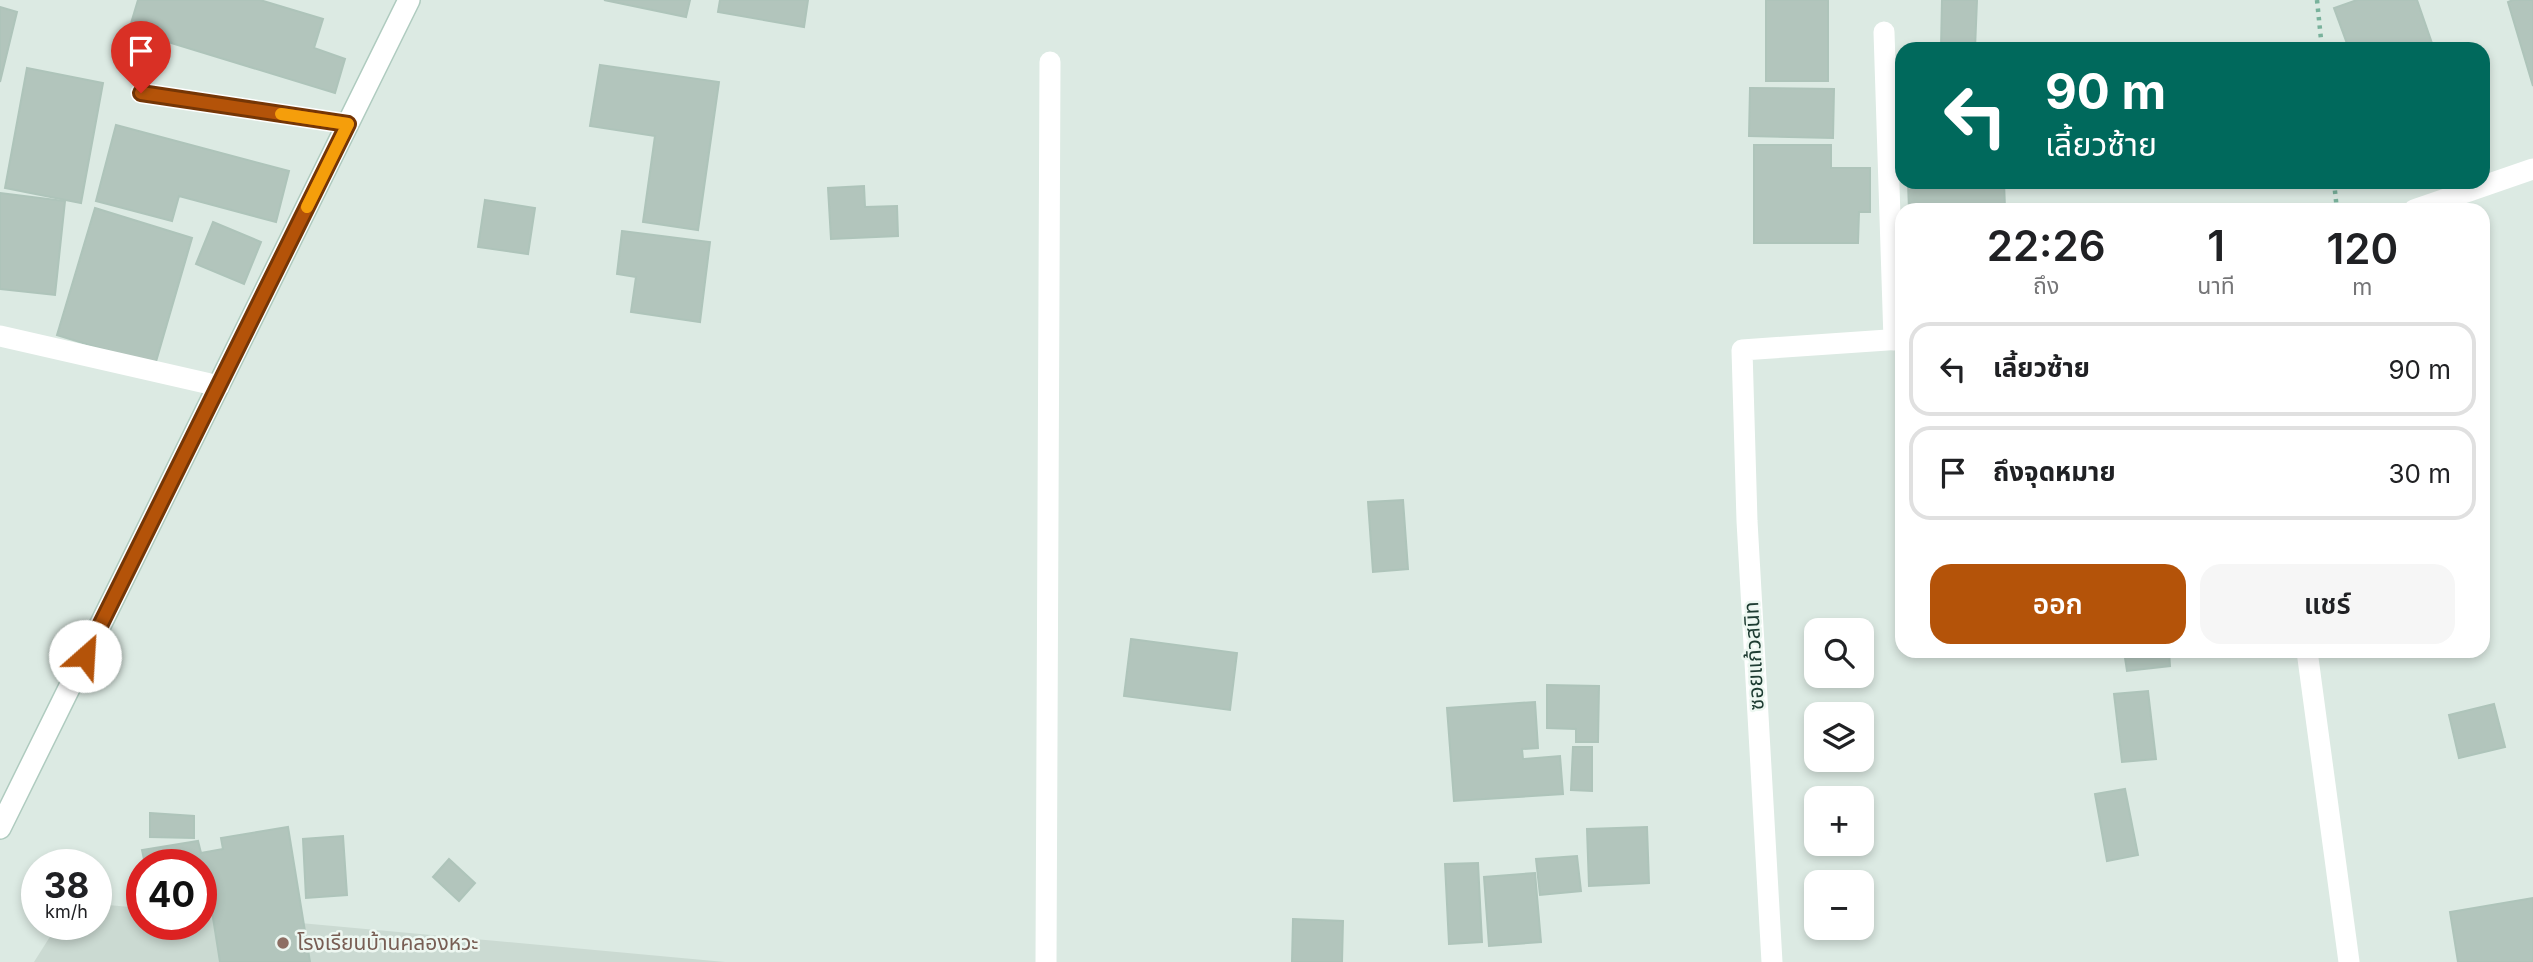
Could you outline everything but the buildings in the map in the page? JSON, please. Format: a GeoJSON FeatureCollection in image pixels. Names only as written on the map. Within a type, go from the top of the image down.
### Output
{"type":"FeatureCollection","features":[{"type":"Feature","properties":{"kind":"street"},"geometry":{"type":"LineString","coordinates":[[0,828],[409,0]]}},
{"type":"Feature","properties":{"kind":"street"},"geometry":{"type":"LineString","coordinates":[[1884,32],[1895,274]]}},
{"type":"Feature","properties":{"kind":"street"},"geometry":{"type":"LineString","coordinates":[[1046,962],[1050,62]]}},
{"type":"Feature","properties":{"kind":"street"},"geometry":{"type":"LineString","coordinates":[[141,93],[348,124]]}},
{"type":"Feature","properties":{"kind":"street"},"geometry":{"type":"LineString","coordinates":[[2490,184],[2533,169]]}},
{"type":"Feature","properties":{"kind":"street"},"geometry":{"type":"LineString","coordinates":[[2434,203],[2475,189]]}},
{"type":"Feature","properties":{"kind":"street"},"geometry":{"type":"LineString","coordinates":[[0,336],[219,386]]}},
{"type":"Feature","properties":{"kind":"street","name":"ซอยแก้วสนิท"},"geometry":{"type":"LineString","coordinates":[[1772,962],[1747,522],[1742,349],[1895,340]]}},
{"type":"Feature","properties":{"kind":"street"},"geometry":{"type":"LineString","coordinates":[[2308,658],[2349,962]]}},
{"type":"Feature","properties":{"kind":"path"},"geometry":{"type":"LineString","coordinates":[[2317,0],[2321,42]]}},
{"type":"Feature","properties":{"kind":"shaded area","name":"โรงเรียนบ้านคลองหวะ"},"geometry":{"type":"Polygon","coordinates":[[[112,905],[126,907],[126,940],[217,940],[217,915],[725,962],[34,962],[48,940],[112,940],[112,905]]]}},
{"type":"Feature","properties":{"kind":"slow traffic"},"geometry":{"type":"LineString","coordinates":[[281,114],[348,124],[307,207]]}},
{"type":"Feature","properties":{"kind":"place","name":"โรงเรียนบ้านคลองหวะ"},"geometry":{"type":"Point","coordinates":[283,943]}},
{"type":"Feature","properties":{"kind":"route"},"geometry":{"type":"LineString","coordinates":[[85,656],[348,124],[141,93]]}}]}
